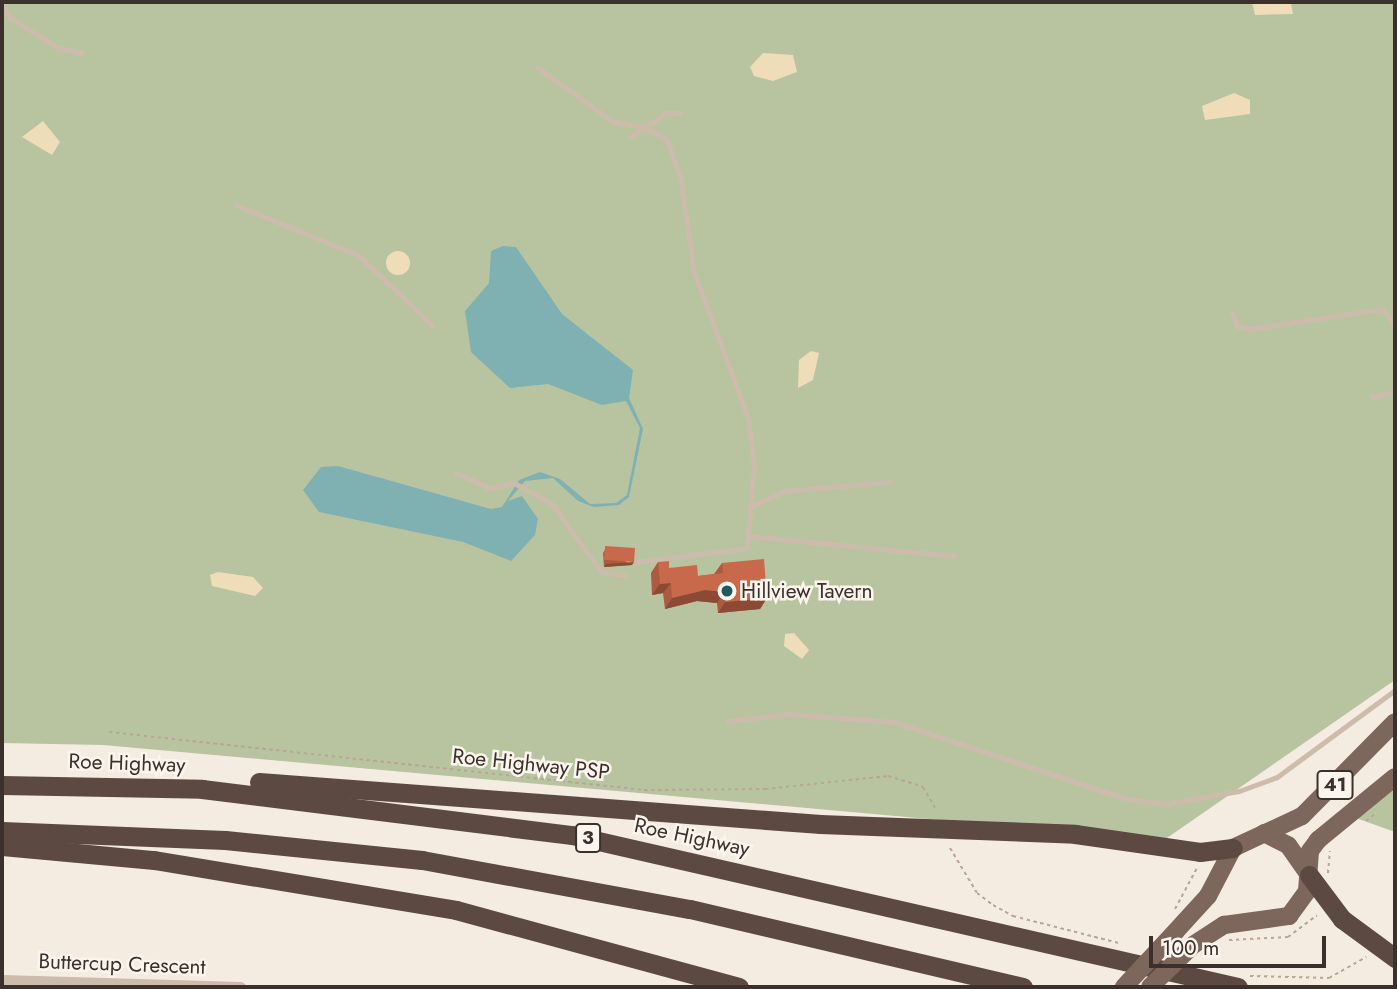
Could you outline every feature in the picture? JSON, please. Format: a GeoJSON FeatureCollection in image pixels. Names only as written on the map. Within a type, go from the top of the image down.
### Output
{"type":"FeatureCollection","features":[{"type":"Feature","properties":{"kind":"highway"},"geometry":{"type":"LineString","coordinates":[[41,783],[233,781],[410,789],[746,819],[1075,834],[1200,852],[1233,848]]}},
{"type":"Feature","properties":{"kind":"highway","name":"Roe Highway"},"geometry":{"type":"LineString","coordinates":[[2,785],[41,783],[202,789],[572,835],[1237,980]]}},
{"type":"Feature","properties":{"kind":"highway"},"geometry":{"type":"LineString","coordinates":[[2,831],[225,840],[422,860],[690,909],[1023,987]]}},
{"type":"Feature","properties":{"kind":"highway"},"geometry":{"type":"LineString","coordinates":[[2,846],[154,860],[418,903],[739,987]]}},
{"type":"Feature","properties":{"kind":"highway"},"geometry":{"type":"LineString","coordinates":[[1309,875],[1352,929],[1395,958]]}},
{"type":"Feature","properties":{"kind":"main road","name":"41"},"geometry":{"type":"LineString","coordinates":[[1233,848],[1320,802],[1395,722]]}},
{"type":"Feature","properties":{"kind":"main road","name":"41"},"geometry":{"type":"LineString","coordinates":[[1150,987],[1193,945],[1224,925],[1289,916],[1300,905],[1309,875],[1310,851],[1318,840],[1395,777]]}},
{"type":"Feature","properties":{"kind":"main road"},"geometry":{"type":"LineString","coordinates":[[1264,833],[1288,845],[1309,875]]}},
{"type":"Feature","properties":{"kind":"main road"},"geometry":{"type":"LineString","coordinates":[[1124,987],[1208,896],[1233,848]]}},
{"type":"Feature","properties":{"kind":"street","name":"Buttercup Crescent"},"geometry":{"type":"LineString","coordinates":[[6,982],[241,987]]}},
{"type":"Feature","properties":{"kind":"lane"},"geometry":{"type":"LineString","coordinates":[[2,3],[9,18],[58,48],[83,53]]}},
{"type":"Feature","properties":{"kind":"lane"},"geometry":{"type":"LineString","coordinates":[[537,67],[612,121],[644,127],[667,140],[675,157],[694,272],[742,395],[754,464],[749,536],[740,553],[636,562]]}},
{"type":"Feature","properties":{"kind":"lane"},"geometry":{"type":"LineString","coordinates":[[630,137],[644,127],[680,113]]}},
{"type":"Feature","properties":{"kind":"lane"},"geometry":{"type":"LineString","coordinates":[[236,205],[358,255],[432,326]]}},
{"type":"Feature","properties":{"kind":"lane"},"geometry":{"type":"LineString","coordinates":[[1232,312],[1237,326],[1248,329],[1383,309],[1395,327]]}},
{"type":"Feature","properties":{"kind":"lane"},"geometry":{"type":"LineString","coordinates":[[1373,397],[1395,392]]}},
{"type":"Feature","properties":{"kind":"lane"},"geometry":{"type":"LineString","coordinates":[[456,473],[489,488],[514,483],[552,504],[601,572],[625,575]]}},
{"type":"Feature","properties":{"kind":"lane"},"geometry":{"type":"LineString","coordinates":[[750,507],[785,491],[889,482]]}},
{"type":"Feature","properties":{"kind":"lane"},"geometry":{"type":"LineString","coordinates":[[749,536],[954,556]]}},
{"type":"Feature","properties":{"kind":"lane"},"geometry":{"type":"LineString","coordinates":[[728,721],[790,714],[894,722],[1124,798],[1165,804],[1240,791],[1277,777],[1395,690]]}},
{"type":"Feature","properties":{"kind":"path","name":"Roe Highway PSP"},"geometry":{"type":"LineString","coordinates":[[109,732],[644,790],[765,789],[888,776],[923,787],[935,808]]}},
{"type":"Feature","properties":{"kind":"path"},"geometry":{"type":"LineString","coordinates":[[1364,822],[1380,807]]}},
{"type":"Feature","properties":{"kind":"path"},"geometry":{"type":"LineString","coordinates":[[1333,884],[1327,864],[1334,845]]}},
{"type":"Feature","properties":{"kind":"path"},"geometry":{"type":"LineString","coordinates":[[950,848],[977,892],[1013,916],[1131,946]]}},
{"type":"Feature","properties":{"kind":"path"},"geometry":{"type":"LineString","coordinates":[[1237,980],[1329,978],[1366,957]]}},
{"type":"Feature","properties":{"kind":"green space"},"geometry":{"type":"Polygon","coordinates":[[[2,2],[1395,2],[1395,680],[1164,840],[103,745],[2,743],[2,2]]]}},
{"type":"Feature","properties":{"kind":"green space"},"geometry":{"type":"Polygon","coordinates":[[[1395,785],[1395,832],[1356,818],[1395,785]]]}},
{"type":"Feature","properties":{"kind":"sand"},"geometry":{"type":"Polygon","coordinates":[[[1252,2],[1291,4],[1293,14],[1255,15],[1252,2]]]}},
{"type":"Feature","properties":{"kind":"sand"},"geometry":{"type":"Polygon","coordinates":[[[763,53],[793,55],[797,72],[773,81],[754,76],[750,67],[763,53]]]}},
{"type":"Feature","properties":{"kind":"sand"},"geometry":{"type":"Polygon","coordinates":[[[1234,93],[1250,100],[1250,114],[1205,120],[1202,106],[1234,93]]]}},
{"type":"Feature","properties":{"kind":"sand"},"geometry":{"type":"Polygon","coordinates":[[[43,121],[60,142],[52,155],[22,137],[43,121]]]}},
{"type":"Feature","properties":{"kind":"sand"},"geometry":{"type":"Polygon","coordinates":[[[398,251],[406,255],[410,263],[406,271],[398,275],[390,271],[386,263],[390,255],[398,251]]]}},
{"type":"Feature","properties":{"kind":"sand"},"geometry":{"type":"Polygon","coordinates":[[[811,351],[819,353],[813,380],[798,388],[799,360],[811,351]]]}},
{"type":"Feature","properties":{"kind":"sand"},"geometry":{"type":"Polygon","coordinates":[[[218,572],[253,577],[263,588],[255,596],[212,586],[210,575],[218,572]]]}},
{"type":"Feature","properties":{"kind":"sand"},"geometry":{"type":"Polygon","coordinates":[[[794,633],[809,650],[802,659],[784,646],[785,634],[794,633]]]}},
{"type":"Feature","properties":{"kind":"water"},"geometry":{"type":"Polygon","coordinates":[[[503,246],[516,247],[562,314],[633,370],[629,398],[643,429],[629,497],[619,505],[594,507],[578,501],[553,478],[525,481],[508,501],[522,496],[538,519],[535,535],[511,561],[463,542],[319,512],[303,490],[321,467],[338,466],[491,509],[502,507],[519,480],[540,472],[560,479],[590,504],[616,503],[627,495],[640,428],[626,401],[602,405],[548,384],[510,388],[471,352],[465,311],[489,283],[491,251],[503,246]]]}},
{"type":"Feature","properties":{"kind":"building"},"geometry":{"type":"Polygon","coordinates":[[[605,546],[635,548],[634,562],[604,560],[605,546]]]}},
{"type":"Feature","properties":{"kind":"building"},"geometry":{"type":"Polygon","coordinates":[[[764,559],[767,598],[725,602],[724,592],[705,590],[672,598],[671,583],[660,584],[658,562],[669,561],[669,568],[697,565],[698,576],[723,573],[722,563],[764,559]]]}},
{"type":"Feature","properties":{"kind":"place","name":"Hillview Tavern"},"geometry":{"type":"Point","coordinates":[727,591]}}]}
